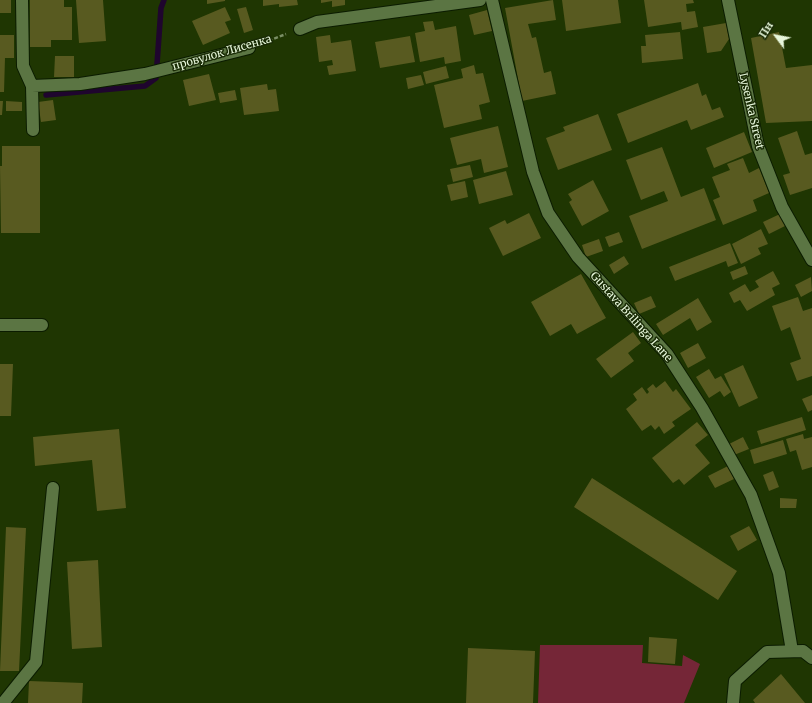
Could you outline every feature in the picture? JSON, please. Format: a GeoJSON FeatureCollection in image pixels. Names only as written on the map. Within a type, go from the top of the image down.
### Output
{"type":"FeatureCollection","features":[{"type":"Feature","properties":{"kind":"street"},"geometry":{"type":"LineString","coordinates":[[22,0],[23,66],[32,86],[33,130]]}},
{"type":"Feature","properties":{"kind":"street"},"geometry":{"type":"LineString","coordinates":[[300,29],[317,22],[480,0]]}},
{"type":"Feature","properties":{"kind":"street","name":"Gustava Brilinga Lane"},"geometry":{"type":"LineString","coordinates":[[492,0],[533,172],[548,213],[578,257],[667,354],[702,408],[747,488],[779,573],[792,651]]}},
{"type":"Feature","properties":{"kind":"street","name":"Lysenka Street"},"geometry":{"type":"LineString","coordinates":[[728,0],[758,146],[782,207],[812,260]]}},
{"type":"Feature","properties":{"kind":"street","name":"провулок Лисенка"},"geometry":{"type":"LineString","coordinates":[[32,86],[80,84],[144,74],[249,48]]}},
{"type":"Feature","properties":{"kind":"street"},"geometry":{"type":"LineString","coordinates":[[0,325],[42,325]]}},
{"type":"Feature","properties":{"kind":"street"},"geometry":{"type":"LineString","coordinates":[[3,703],[36,662],[53,488]]}},
{"type":"Feature","properties":{"kind":"street"},"geometry":{"type":"LineString","coordinates":[[733,703],[735,681],[767,652],[803,651],[812,658]]}},
{"type":"Feature","properties":{"kind":"path","name":"провулок Лисенка"},"geometry":{"type":"LineString","coordinates":[[249,48],[300,29]]}},
{"type":"Feature","properties":{"kind":"shaded area"},"geometry":{"type":"Polygon","coordinates":[[[540,645],[643,645],[642,663],[682,666],[683,655],[700,664],[684,703],[538,703],[540,645]]]}},
{"type":"Feature","properties":{"kind":"building"},"geometry":{"type":"Polygon","coordinates":[[[0,0],[11,0],[11,13],[0,13],[0,0]]]}},
{"type":"Feature","properties":{"kind":"building"},"geometry":{"type":"Polygon","coordinates":[[[30,0],[64,0],[64,7],[72,7],[72,40],[51,40],[51,47],[30,47],[30,0]]]}},
{"type":"Feature","properties":{"kind":"building"},"geometry":{"type":"Polygon","coordinates":[[[76,0],[103,0],[106,41],[79,43],[76,0]]]}},
{"type":"Feature","properties":{"kind":"building"},"geometry":{"type":"Polygon","coordinates":[[[207,0],[225,0],[225,1],[207,4],[207,0]]]}},
{"type":"Feature","properties":{"kind":"building"},"geometry":{"type":"Polygon","coordinates":[[[263,0],[297,0],[298,5],[279,7],[279,4],[263,6],[263,0]]]}},
{"type":"Feature","properties":{"kind":"building"},"geometry":{"type":"Polygon","coordinates":[[[321,0],[345,0],[345,5],[332,7],[332,1],[321,3],[321,0]]]}},
{"type":"Feature","properties":{"kind":"building"},"geometry":{"type":"Polygon","coordinates":[[[553,0],[556,20],[528,24],[532,38],[536,37],[544,73],[551,71],[556,94],[522,101],[505,8],[553,0]]]}},
{"type":"Feature","properties":{"kind":"building"},"geometry":{"type":"Polygon","coordinates":[[[562,0],[618,0],[621,23],[566,31],[562,0]]]}},
{"type":"Feature","properties":{"kind":"building"},"geometry":{"type":"Polygon","coordinates":[[[644,0],[693,0],[694,3],[686,4],[687,12],[695,11],[698,27],[682,30],[681,22],[648,27],[644,0]]]}},
{"type":"Feature","properties":{"kind":"building"},"geometry":{"type":"Polygon","coordinates":[[[225,7],[231,20],[225,22],[230,33],[203,45],[192,21],[225,7]]]}},
{"type":"Feature","properties":{"kind":"building"},"geometry":{"type":"Polygon","coordinates":[[[246,7],[253,30],[244,33],[237,9],[246,7]]]}},
{"type":"Feature","properties":{"kind":"building"},"geometry":{"type":"Polygon","coordinates":[[[487,10],[492,31],[474,35],[469,15],[487,10]]]}},
{"type":"Feature","properties":{"kind":"building"},"geometry":{"type":"Polygon","coordinates":[[[433,21],[435,30],[456,26],[461,61],[445,64],[444,57],[420,62],[415,33],[425,31],[423,22],[433,21]]]}},
{"type":"Feature","properties":{"kind":"building"},"geometry":{"type":"Polygon","coordinates":[[[726,23],[729,39],[721,51],[707,53],[703,27],[726,23]]]}},
{"type":"Feature","properties":{"kind":"building"},"geometry":{"type":"Polygon","coordinates":[[[680,32],[683,59],[642,63],[641,46],[646,46],[645,35],[680,32]]]}},
{"type":"Feature","properties":{"kind":"building"},"geometry":{"type":"Polygon","coordinates":[[[779,32],[786,68],[812,65],[812,121],[766,123],[751,38],[779,32]]]}},
{"type":"Feature","properties":{"kind":"building"},"geometry":{"type":"Polygon","coordinates":[[[0,35],[14,35],[14,58],[5,58],[4,92],[0,92],[0,35]]]}},
{"type":"Feature","properties":{"kind":"building"},"geometry":{"type":"Polygon","coordinates":[[[330,35],[331,43],[351,40],[356,71],[329,75],[327,66],[333,65],[332,60],[319,62],[316,37],[330,35]]]}},
{"type":"Feature","properties":{"kind":"building"},"geometry":{"type":"Polygon","coordinates":[[[410,36],[415,62],[380,68],[375,42],[410,36]]]}},
{"type":"Feature","properties":{"kind":"building"},"geometry":{"type":"Polygon","coordinates":[[[55,56],[74,56],[74,77],[54,77],[55,56]]]}},
{"type":"Feature","properties":{"kind":"building"},"geometry":{"type":"Polygon","coordinates":[[[474,65],[476,74],[483,73],[490,102],[479,105],[482,119],[444,128],[434,85],[463,78],[461,69],[474,65]]]}},
{"type":"Feature","properties":{"kind":"building"},"geometry":{"type":"Polygon","coordinates":[[[446,66],[449,78],[426,84],[423,72],[446,66]]]}},
{"type":"Feature","properties":{"kind":"building"},"geometry":{"type":"Polygon","coordinates":[[[209,74],[216,100],[189,106],[183,80],[209,74]]]}},
{"type":"Feature","properties":{"kind":"building"},"geometry":{"type":"Polygon","coordinates":[[[421,75],[424,85],[408,89],[406,78],[421,75]]]}},
{"type":"Feature","properties":{"kind":"building"},"geometry":{"type":"Polygon","coordinates":[[[698,83],[702,96],[706,94],[712,110],[720,107],[724,117],[691,130],[687,120],[628,143],[617,114],[698,83]]]}},
{"type":"Feature","properties":{"kind":"building"},"geometry":{"type":"Polygon","coordinates":[[[267,84],[268,90],[276,89],[279,111],[244,115],[240,88],[267,84]]]}},
{"type":"Feature","properties":{"kind":"building"},"geometry":{"type":"Polygon","coordinates":[[[235,90],[237,100],[220,103],[218,93],[235,90]]]}},
{"type":"Feature","properties":{"kind":"building"},"geometry":{"type":"Polygon","coordinates":[[[53,100],[56,120],[41,122],[38,102],[53,100]]]}},
{"type":"Feature","properties":{"kind":"building"},"geometry":{"type":"Polygon","coordinates":[[[0,101],[3,101],[2,115],[0,115],[0,101]]]}},
{"type":"Feature","properties":{"kind":"building"},"geometry":{"type":"Polygon","coordinates":[[[6,101],[22,102],[22,111],[6,111],[6,101]]]}},
{"type":"Feature","properties":{"kind":"building"},"geometry":{"type":"Polygon","coordinates":[[[598,114],[612,150],[558,170],[546,138],[565,131],[563,127],[598,114]]]}},
{"type":"Feature","properties":{"kind":"building"},"geometry":{"type":"Polygon","coordinates":[[[498,126],[508,167],[484,173],[481,159],[457,165],[450,138],[498,126]]]}},
{"type":"Feature","properties":{"kind":"building"},"geometry":{"type":"Polygon","coordinates":[[[797,131],[805,155],[812,153],[812,188],[790,195],[783,175],[790,173],[778,138],[797,131]]]}},
{"type":"Feature","properties":{"kind":"building"},"geometry":{"type":"Polygon","coordinates":[[[744,132],[752,152],[714,168],[706,148],[744,132]]]}},
{"type":"Feature","properties":{"kind":"building"},"geometry":{"type":"Polygon","coordinates":[[[2,146],[40,146],[40,233],[1,233],[0,166],[2,166],[2,146]]]}},
{"type":"Feature","properties":{"kind":"building"},"geometry":{"type":"Polygon","coordinates":[[[662,147],[681,197],[704,188],[716,220],[642,249],[629,216],[668,201],[664,191],[641,200],[626,160],[662,147]]]}},
{"type":"Feature","properties":{"kind":"building"},"geometry":{"type":"Polygon","coordinates":[[[743,158],[749,173],[759,168],[769,193],[753,200],[757,211],[723,225],[713,200],[720,197],[712,177],[730,170],[727,164],[743,158]]]}},
{"type":"Feature","properties":{"kind":"building"},"geometry":{"type":"Polygon","coordinates":[[[470,165],[473,177],[453,182],[450,169],[470,165]]]}},
{"type":"Feature","properties":{"kind":"building"},"geometry":{"type":"Polygon","coordinates":[[[506,171],[513,195],[479,204],[473,180],[506,171]]]}},
{"type":"Feature","properties":{"kind":"building"},"geometry":{"type":"Polygon","coordinates":[[[593,180],[609,211],[582,226],[569,202],[572,200],[568,194],[593,180]]]}},
{"type":"Feature","properties":{"kind":"building"},"geometry":{"type":"Polygon","coordinates":[[[465,181],[468,197],[451,201],[447,185],[465,181]]]}},
{"type":"Feature","properties":{"kind":"building"},"geometry":{"type":"Polygon","coordinates":[[[529,213],[541,238],[503,256],[489,228],[505,220],[507,224],[529,213]]]}},
{"type":"Feature","properties":{"kind":"building"},"geometry":{"type":"Polygon","coordinates":[[[780,214],[785,226],[769,234],[763,222],[780,214]]]}},
{"type":"Feature","properties":{"kind":"building"},"geometry":{"type":"Polygon","coordinates":[[[761,229],[768,244],[758,248],[761,254],[741,264],[732,244],[761,229]]]}},
{"type":"Feature","properties":{"kind":"building"},"geometry":{"type":"Polygon","coordinates":[[[619,232],[623,242],[609,247],[605,237],[619,232]]]}},
{"type":"Feature","properties":{"kind":"building"},"geometry":{"type":"Polygon","coordinates":[[[599,239],[603,251],[586,257],[582,245],[599,239]]]}},
{"type":"Feature","properties":{"kind":"building"},"geometry":{"type":"Polygon","coordinates":[[[730,243],[738,263],[728,267],[726,261],[675,281],[669,267],[730,243]]]}},
{"type":"Feature","properties":{"kind":"building"},"geometry":{"type":"Polygon","coordinates":[[[624,256],[629,264],[614,274],[609,265],[624,256]]]}},
{"type":"Feature","properties":{"kind":"building"},"geometry":{"type":"Polygon","coordinates":[[[745,266],[748,274],[733,280],[730,272],[745,266]]]}},
{"type":"Feature","properties":{"kind":"building"},"geometry":{"type":"Polygon","coordinates":[[[773,271],[780,284],[772,288],[775,295],[747,311],[740,300],[734,303],[729,293],[745,284],[750,292],[759,287],[755,281],[773,271]]]}},
{"type":"Feature","properties":{"kind":"building"},"geometry":{"type":"Polygon","coordinates":[[[581,274],[606,318],[577,334],[571,324],[550,336],[531,302],[581,274]]]}},
{"type":"Feature","properties":{"kind":"building"},"geometry":{"type":"Polygon","coordinates":[[[811,277],[812,291],[801,297],[795,285],[811,277]]]}},
{"type":"Feature","properties":{"kind":"building"},"geometry":{"type":"Polygon","coordinates":[[[651,296],[656,307],[639,314],[634,303],[651,296]]]}},
{"type":"Feature","properties":{"kind":"building"},"geometry":{"type":"Polygon","coordinates":[[[798,297],[803,311],[812,308],[812,376],[797,381],[790,363],[801,359],[790,327],[781,331],[772,306],[798,297]]]}},
{"type":"Feature","properties":{"kind":"building"},"geometry":{"type":"Polygon","coordinates":[[[698,298],[712,322],[697,331],[690,318],[663,335],[656,324],[698,298]]]}},
{"type":"Feature","properties":{"kind":"building"},"geometry":{"type":"Polygon","coordinates":[[[633,332],[641,343],[628,353],[634,361],[611,378],[596,359],[633,332]]]}},
{"type":"Feature","properties":{"kind":"building"},"geometry":{"type":"Polygon","coordinates":[[[698,343],[706,358],[688,368],[680,353],[698,343]]]}},
{"type":"Feature","properties":{"kind":"building"},"geometry":{"type":"Polygon","coordinates":[[[0,364],[13,364],[11,416],[0,416],[0,364]]]}},
{"type":"Feature","properties":{"kind":"building"},"geometry":{"type":"Polygon","coordinates":[[[743,365],[758,398],[739,407],[724,374],[743,365]]]}},
{"type":"Feature","properties":{"kind":"building"},"geometry":{"type":"Polygon","coordinates":[[[709,369],[715,379],[721,376],[731,392],[724,397],[720,391],[709,398],[696,377],[709,369]]]}},
{"type":"Feature","properties":{"kind":"building"},"geometry":{"type":"Polygon","coordinates":[[[665,381],[673,392],[676,389],[691,409],[672,422],[675,426],[664,434],[659,426],[655,430],[651,425],[642,431],[626,409],[637,400],[633,394],[642,387],[647,394],[649,392],[647,389],[653,384],[656,388],[665,381]]]}},
{"type":"Feature","properties":{"kind":"building"},"geometry":{"type":"Polygon","coordinates":[[[812,395],[812,410],[808,412],[802,399],[812,395]]]}},
{"type":"Feature","properties":{"kind":"building"},"geometry":{"type":"Polygon","coordinates":[[[802,417],[806,430],[761,444],[757,431],[802,417]]]}},
{"type":"Feature","properties":{"kind":"building"},"geometry":{"type":"Polygon","coordinates":[[[697,422],[708,435],[695,445],[710,463],[684,485],[679,479],[673,483],[652,458],[697,422]]]}},
{"type":"Feature","properties":{"kind":"building"},"geometry":{"type":"Polygon","coordinates":[[[119,429],[126,508],[97,511],[92,460],[35,466],[33,437],[119,429]]]}},
{"type":"Feature","properties":{"kind":"building"},"geometry":{"type":"Polygon","coordinates":[[[803,434],[804,439],[812,437],[812,467],[802,470],[796,450],[790,452],[786,439],[803,434]]]}},
{"type":"Feature","properties":{"kind":"building"},"geometry":{"type":"Polygon","coordinates":[[[743,437],[749,449],[734,455],[729,444],[743,437]]]}},
{"type":"Feature","properties":{"kind":"building"},"geometry":{"type":"Polygon","coordinates":[[[783,440],[787,454],[754,464],[750,450],[783,440]]]}},
{"type":"Feature","properties":{"kind":"building"},"geometry":{"type":"Polygon","coordinates":[[[728,466],[734,479],[715,488],[708,476],[728,466]]]}},
{"type":"Feature","properties":{"kind":"building"},"geometry":{"type":"Polygon","coordinates":[[[773,471],[779,487],[769,491],[763,475],[773,471]]]}},
{"type":"Feature","properties":{"kind":"building"},"geometry":{"type":"Polygon","coordinates":[[[592,478],[737,571],[718,600],[574,507],[592,478]]]}},
{"type":"Feature","properties":{"kind":"building"},"geometry":{"type":"Polygon","coordinates":[[[780,498],[797,499],[796,508],[780,508],[780,498]]]}},
{"type":"Feature","properties":{"kind":"building"},"geometry":{"type":"Polygon","coordinates":[[[749,526],[757,540],[738,551],[730,536],[749,526]]]}},
{"type":"Feature","properties":{"kind":"building"},"geometry":{"type":"Polygon","coordinates":[[[6,527],[26,528],[19,671],[0,671],[6,527]]]}},
{"type":"Feature","properties":{"kind":"building"},"geometry":{"type":"Polygon","coordinates":[[[98,560],[102,647],[72,649],[67,562],[98,560]]]}},
{"type":"Feature","properties":{"kind":"building"},"geometry":{"type":"Polygon","coordinates":[[[649,637],[677,639],[675,664],[648,662],[649,637]]]}},
{"type":"Feature","properties":{"kind":"building"},"geometry":{"type":"Polygon","coordinates":[[[468,648],[535,651],[533,703],[466,703],[468,648]]]}},
{"type":"Feature","properties":{"kind":"building"},"geometry":{"type":"Polygon","coordinates":[[[781,674],[805,703],[755,703],[753,700],[781,674]]]}},
{"type":"Feature","properties":{"kind":"building"},"geometry":{"type":"Polygon","coordinates":[[[29,681],[83,683],[82,703],[28,703],[29,681]]]}},
{"type":"Feature","properties":{"kind":"waterway"},"geometry":{"type":"LineString","coordinates":[[46,95],[145,86],[156,78],[161,8],[164,0]]}}]}
